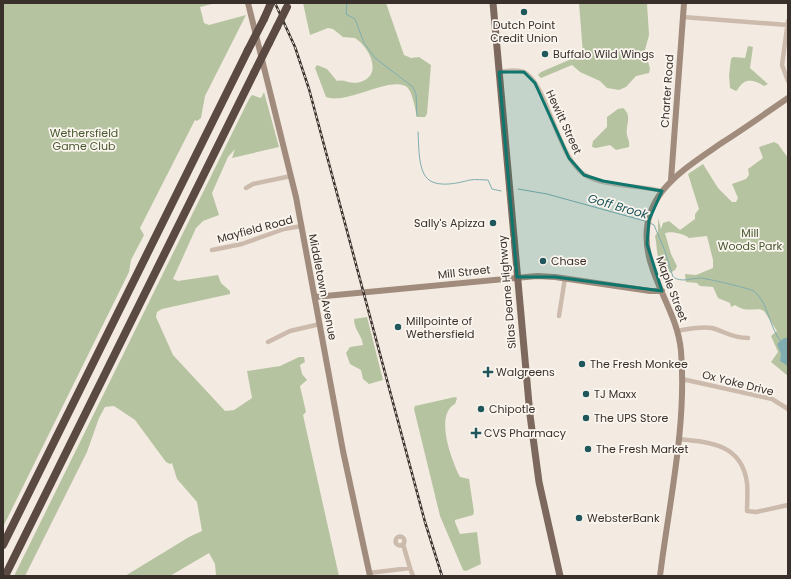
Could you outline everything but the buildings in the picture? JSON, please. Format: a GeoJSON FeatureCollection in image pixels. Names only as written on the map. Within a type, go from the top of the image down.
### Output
{"type":"FeatureCollection","features":[{"type":"Feature","properties":{"kind":"highway"},"geometry":{"type":"LineString","coordinates":[[5,576],[288,5]]}},
{"type":"Feature","properties":{"kind":"highway"},"geometry":{"type":"LineString","coordinates":[[3,545],[270,7]]}},
{"type":"Feature","properties":{"kind":"main road","name":"Silas Deane Highway"},"geometry":{"type":"LineString","coordinates":[[494,3],[517,277],[533,440],[542,494],[560,576]]}},
{"type":"Feature","properties":{"kind":"street","name":"Middletown Avenue"},"geometry":{"type":"LineString","coordinates":[[248,3],[302,226],[343,451],[369,574]]}},
{"type":"Feature","properties":{"kind":"street","name":"Charter Road"},"geometry":{"type":"LineString","coordinates":[[670,180],[684,3]]}},
{"type":"Feature","properties":{"kind":"street"},"geometry":{"type":"LineString","coordinates":[[683,17],[788,24],[782,65],[788,81]]}},
{"type":"Feature","properties":{"kind":"street","name":"Hewitt Street"},"geometry":{"type":"LineString","coordinates":[[500,72],[520,71],[532,79],[569,158],[584,175],[602,181],[662,190]]}},
{"type":"Feature","properties":{"kind":"street","name":"Maple Street"},"geometry":{"type":"LineString","coordinates":[[660,576],[678,439],[682,379],[677,331],[649,255],[647,244],[649,223],[662,190],[670,180],[788,98]]}},
{"type":"Feature","properties":{"kind":"street"},"geometry":{"type":"LineString","coordinates":[[246,188],[253,184],[291,176]]}},
{"type":"Feature","properties":{"kind":"street","name":"Mayfield Road"},"geometry":{"type":"LineString","coordinates":[[212,250],[242,244],[284,229],[302,226]]}},
{"type":"Feature","properties":{"kind":"street","name":"Mill Street"},"geometry":{"type":"LineString","coordinates":[[316,297],[537,276],[565,278],[650,291],[662,291]]}},
{"type":"Feature","properties":{"kind":"street"},"geometry":{"type":"LineString","coordinates":[[559,316],[565,278]]}},
{"type":"Feature","properties":{"kind":"street"},"geometry":{"type":"LineString","coordinates":[[268,342],[290,331],[320,324]]}},
{"type":"Feature","properties":{"kind":"street"},"geometry":{"type":"LineString","coordinates":[[677,331],[696,327],[710,328],[736,338],[748,338]]}},
{"type":"Feature","properties":{"kind":"street","name":"Ox Yoke Drive"},"geometry":{"type":"LineString","coordinates":[[682,379],[772,399],[788,409]]}},
{"type":"Feature","properties":{"kind":"street"},"geometry":{"type":"LineString","coordinates":[[678,439],[703,441],[724,448],[737,456],[744,470],[748,484],[747,511],[756,512],[788,505]]}},
{"type":"Feature","properties":{"kind":"street"},"geometry":{"type":"LineString","coordinates":[[403,544],[413,576]]}},
{"type":"Feature","properties":{"kind":"street"},"geometry":{"type":"LineString","coordinates":[[369,574],[410,568]]}},
{"type":"Feature","properties":{"kind":"highlighted area"},"geometry":{"type":"Polygon","coordinates":[[[499,72],[524,72],[535,83],[569,158],[584,175],[603,181],[662,191],[649,220],[647,244],[662,291],[555,277],[517,277],[499,72]]]}},
{"type":"Feature","properties":{"kind":"green space","name":"Wethersfield Game Club"},"geometry":{"type":"Polygon","coordinates":[[[3,3],[216,3],[200,7],[204,23],[209,25],[246,15],[205,96],[201,118],[197,121],[195,120],[140,228],[144,235],[131,260],[129,272],[3,527],[3,3]]]}},
{"type":"Feature","properties":{"kind":"green space"},"geometry":{"type":"Polygon","coordinates":[[[303,3],[386,3],[404,55],[411,58],[419,57],[431,65],[427,114],[425,117],[417,117],[409,90],[407,87],[400,84],[380,87],[345,97],[326,97],[315,68],[317,65],[327,69],[337,81],[357,83],[367,78],[371,73],[373,67],[372,61],[365,48],[355,38],[343,37],[333,29],[328,28],[310,35],[303,3]]]}},
{"type":"Feature","properties":{"kind":"green space"},"geometry":{"type":"Polygon","coordinates":[[[579,3],[647,3],[649,35],[645,50],[650,69],[649,73],[636,76],[626,87],[619,90],[607,88],[600,81],[580,72],[572,65],[541,78],[538,75],[541,72],[583,54],[579,3]]]}},
{"type":"Feature","properties":{"kind":"green space"},"geometry":{"type":"Polygon","coordinates":[[[748,46],[753,47],[750,68],[768,84],[764,86],[755,81],[748,81],[742,83],[736,91],[730,88],[729,75],[731,59],[733,57],[745,58],[748,46]]]}},
{"type":"Feature","properties":{"kind":"green space"},"geometry":{"type":"Polygon","coordinates":[[[264,92],[279,147],[232,158],[235,149],[228,157],[212,193],[219,215],[203,221],[196,228],[173,279],[178,281],[218,275],[221,283],[230,291],[230,294],[162,309],[157,312],[156,317],[173,355],[225,411],[234,410],[252,398],[247,371],[280,366],[299,357],[304,357],[305,362],[300,365],[302,374],[307,380],[300,386],[306,412],[303,415],[339,576],[216,576],[215,564],[209,553],[170,576],[125,576],[189,537],[202,531],[197,502],[177,479],[172,463],[170,464],[166,462],[135,420],[114,406],[105,407],[99,418],[87,452],[25,576],[14,576],[249,99],[252,95],[261,98],[264,92]]]}},
{"type":"Feature","properties":{"kind":"green space"},"geometry":{"type":"Polygon","coordinates":[[[623,108],[628,114],[627,135],[629,147],[616,150],[610,145],[596,148],[592,147],[593,141],[607,127],[607,117],[618,109],[623,108]]]}},
{"type":"Feature","properties":{"kind":"green space","name":"Mill Woods Park"},"geometry":{"type":"Polygon","coordinates":[[[774,142],[778,144],[788,158],[788,376],[771,362],[778,352],[771,336],[777,331],[764,311],[758,309],[748,310],[739,308],[735,305],[731,307],[730,303],[718,298],[713,287],[700,286],[697,283],[686,282],[685,274],[696,275],[713,268],[713,260],[707,236],[689,238],[678,233],[665,233],[671,254],[677,266],[675,270],[670,273],[662,267],[659,262],[655,236],[658,232],[658,218],[661,229],[663,223],[669,221],[680,230],[695,219],[695,214],[699,209],[688,174],[703,164],[718,188],[732,202],[736,202],[738,198],[732,184],[746,179],[749,175],[748,169],[763,158],[759,147],[774,142]]]}},
{"type":"Feature","properties":{"kind":"green space"},"geometry":{"type":"Polygon","coordinates":[[[367,317],[383,380],[369,384],[363,379],[361,370],[350,364],[346,353],[350,347],[363,345],[355,326],[354,319],[367,317]]]}},
{"type":"Feature","properties":{"kind":"green space"},"geometry":{"type":"Polygon","coordinates":[[[455,397],[457,398],[455,404],[449,410],[445,428],[449,450],[460,477],[469,479],[474,512],[473,515],[455,520],[455,522],[460,534],[477,532],[481,564],[466,571],[463,570],[440,516],[414,409],[415,406],[455,397]]]}},
{"type":"Feature","properties":{"kind":"water"},"geometry":{"type":"Polygon","coordinates":[[[784,338],[788,338],[788,366],[780,361],[781,354],[777,344],[784,338]]]}},
{"type":"Feature","properties":{"kind":"waterway","name":"Goff Brook"},"geometry":{"type":"LineString","coordinates":[[347,3],[346,14],[355,19],[364,43],[375,58],[413,87],[416,94],[417,116]]}},
{"type":"Feature","properties":{"kind":"waterway","name":"Goff Brook"},"geometry":{"type":"LineString","coordinates":[[418,132],[419,153],[422,169],[428,179],[439,184],[459,183],[472,180],[488,180],[492,189],[501,191]]}},
{"type":"Feature","properties":{"kind":"waterway","name":"Goff Brook"},"geometry":{"type":"LineString","coordinates":[[518,189],[547,194],[645,221]]}},
{"type":"Feature","properties":{"kind":"waterway","name":"Goff Brook"},"geometry":{"type":"LineString","coordinates":[[650,223],[654,225],[665,251],[673,277],[680,280],[704,278],[754,291],[763,302],[774,330],[781,342]]}},
{"type":"Feature","properties":{"kind":"railway"},"geometry":{"type":"LineString","coordinates":[[275,3],[295,47],[309,89],[425,522],[442,576]]}},
{"type":"Feature","properties":{"kind":"place","name":"Dutch Point Credit Union"},"geometry":{"type":"Point","coordinates":[524,12]}},
{"type":"Feature","properties":{"kind":"place","name":"Buffalo Wild Wings"},"geometry":{"type":"Point","coordinates":[545,54]}},
{"type":"Feature","properties":{"kind":"place","name":"Sally's Apizza"},"geometry":{"type":"Point","coordinates":[493,223]}},
{"type":"Feature","properties":{"kind":"place","name":"Chase"},"geometry":{"type":"Point","coordinates":[543,261]}},
{"type":"Feature","properties":{"kind":"place","name":"Millpointe of Wethersfield"},"geometry":{"type":"Point","coordinates":[398,327]}},
{"type":"Feature","properties":{"kind":"place","name":"The Fresh Monkee"},"geometry":{"type":"Point","coordinates":[582,364]}},
{"type":"Feature","properties":{"kind":"place","name":"Walgreens"},"geometry":{"type":"Point","coordinates":[488,372]}},
{"type":"Feature","properties":{"kind":"place","name":"TJ Maxx"},"geometry":{"type":"Point","coordinates":[586,394]}},
{"type":"Feature","properties":{"kind":"place","name":"Chipotle"},"geometry":{"type":"Point","coordinates":[481,409]}},
{"type":"Feature","properties":{"kind":"place","name":"The UPS Store"},"geometry":{"type":"Point","coordinates":[586,418]}},
{"type":"Feature","properties":{"kind":"place","name":"CVS Pharmacy"},"geometry":{"type":"Point","coordinates":[476,433]}},
{"type":"Feature","properties":{"kind":"place","name":"The Fresh Market"},"geometry":{"type":"Point","coordinates":[588,449]}},
{"type":"Feature","properties":{"kind":"place","name":"WebsterBank"},"geometry":{"type":"Point","coordinates":[579,518]}}]}
